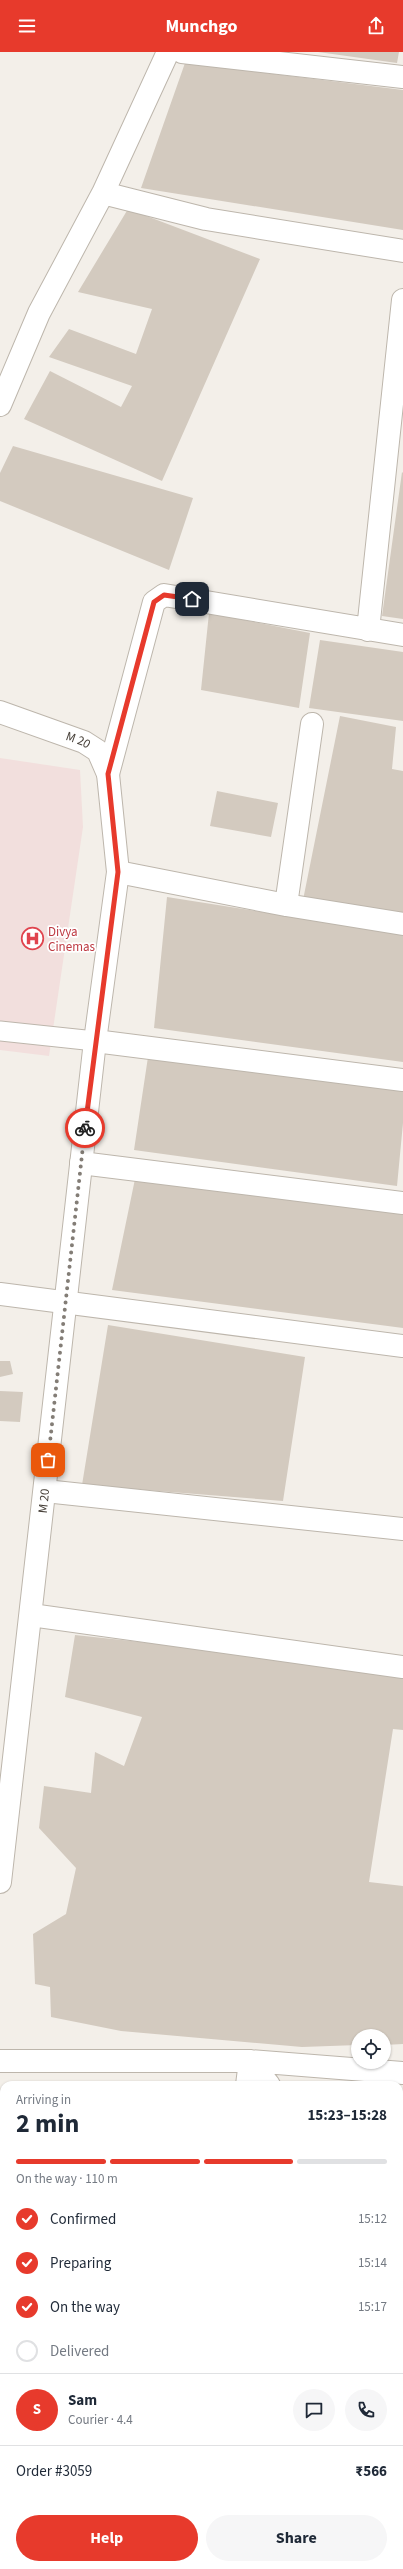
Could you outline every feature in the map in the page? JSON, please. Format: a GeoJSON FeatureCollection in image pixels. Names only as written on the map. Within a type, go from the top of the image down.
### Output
{"type":"FeatureCollection","features":[{"type":"Feature","properties":{"kind":"street"},"geometry":{"type":"LineString","coordinates":[[0,405],[40,313],[103,193],[168,52]]}},
{"type":"Feature","properties":{"kind":"street"},"geometry":{"type":"LineString","coordinates":[[182,52],[403,77]]}},
{"type":"Feature","properties":{"kind":"street"},"geometry":{"type":"LineString","coordinates":[[103,193],[206,219],[403,251]]}},
{"type":"Feature","properties":{"kind":"street"},"geometry":{"type":"LineString","coordinates":[[368,630],[403,300]]}},
{"type":"Feature","properties":{"kind":"street"},"geometry":{"type":"LineString","coordinates":[[108,774],[154,602],[164,595],[403,635]]}},
{"type":"Feature","properties":{"kind":"street","name":"M 20"},"geometry":{"type":"LineString","coordinates":[[0,712],[84,742],[98,752],[108,774],[118,872],[95,1041],[0,1882]]}},
{"type":"Feature","properties":{"kind":"street"},"geometry":{"type":"LineString","coordinates":[[286,905],[312,724]]}},
{"type":"Feature","properties":{"kind":"street"},"geometry":{"type":"LineString","coordinates":[[118,872],[286,905],[403,924]]}},
{"type":"Feature","properties":{"kind":"street"},"geometry":{"type":"LineString","coordinates":[[95,1041],[403,1080]]}},
{"type":"Feature","properties":{"kind":"street"},"geometry":{"type":"LineString","coordinates":[[81,1163],[402,1198]]}},
{"type":"Feature","properties":{"kind":"street"},"geometry":{"type":"LineString","coordinates":[[0,1294],[66,1304],[403,1346]]}},
{"type":"Feature","properties":{"kind":"street"},"geometry":{"type":"LineString","coordinates":[[45,1491],[403,1529]]}},
{"type":"Feature","properties":{"kind":"street"},"geometry":{"type":"LineString","coordinates":[[31,1615],[403,1667]]}},
{"type":"Feature","properties":{"kind":"street"},"geometry":{"type":"LineString","coordinates":[[0,2060],[250,2061],[403,2073]]}},
{"type":"Feature","properties":{"kind":"street"},"geometry":{"type":"LineString","coordinates":[[248,2081],[250,2061]]}},
{"type":"Feature","properties":{"kind":"street"},"geometry":{"type":"LineString","coordinates":[[250,2061],[266,2081]]}},
{"type":"Feature","properties":{"kind":"lane"},"geometry":{"type":"LineString","coordinates":[[0,1031],[95,1041]]}},
{"type":"Feature","properties":{"kind":"shaded area","name":"Divya Cinemas"},"geometry":{"type":"Polygon","coordinates":[[[0,758],[80,770],[83,827],[49,1056],[0,1050],[0,758]]]}},
{"type":"Feature","properties":{"kind":"building"},"geometry":{"type":"Polygon","coordinates":[[[318,52],[399,52],[397,63],[318,52]]]}},
{"type":"Feature","properties":{"kind":"building"},"geometry":{"type":"Polygon","coordinates":[[[185,63],[403,90],[403,230],[141,188],[185,63]]]}},
{"type":"Feature","properties":{"kind":"building"},"geometry":{"type":"Polygon","coordinates":[[[128,209],[260,259],[162,481],[24,419],[50,371],[121,407],[132,386],[49,357],[69,329],[136,354],[152,309],[78,292],[128,209]]]}},
{"type":"Feature","properties":{"kind":"building"},"geometry":{"type":"Polygon","coordinates":[[[13,446],[193,498],[169,570],[0,501],[0,473],[13,446]]]}},
{"type":"Feature","properties":{"kind":"building"},"geometry":{"type":"Polygon","coordinates":[[[402,472],[403,473],[403,619],[382,616],[402,472]]]}},
{"type":"Feature","properties":{"kind":"building"},"geometry":{"type":"Polygon","coordinates":[[[209,613],[310,633],[299,708],[201,690],[209,613]]]}},
{"type":"Feature","properties":{"kind":"building"},"geometry":{"type":"Polygon","coordinates":[[[320,640],[403,652],[403,721],[309,708],[320,640]]]}},
{"type":"Feature","properties":{"kind":"building"},"geometry":{"type":"Polygon","coordinates":[[[340,716],[396,727],[392,769],[403,771],[403,914],[303,900],[340,716]]]}},
{"type":"Feature","properties":{"kind":"building"},"geometry":{"type":"Polygon","coordinates":[[[217,791],[278,803],[271,837],[210,826],[217,791]]]}},
{"type":"Feature","properties":{"kind":"building"},"geometry":{"type":"Polygon","coordinates":[[[167,897],[403,934],[403,1062],[154,1028],[167,897]]]}},
{"type":"Feature","properties":{"kind":"building"},"geometry":{"type":"Polygon","coordinates":[[[148,1057],[403,1089],[403,1123],[397,1186],[134,1150],[148,1057]]]}},
{"type":"Feature","properties":{"kind":"building"},"geometry":{"type":"Polygon","coordinates":[[[135,1179],[403,1214],[403,1328],[112,1290],[135,1179]]]}},
{"type":"Feature","properties":{"kind":"building"},"geometry":{"type":"Polygon","coordinates":[[[108,1325],[305,1357],[283,1501],[82,1485],[108,1325]]]}},
{"type":"Feature","properties":{"kind":"building"},"geometry":{"type":"Polygon","coordinates":[[[0,1361],[10,1361],[13,1374],[0,1377],[0,1361]]]}},
{"type":"Feature","properties":{"kind":"building"},"geometry":{"type":"Polygon","coordinates":[[[0,1391],[23,1392],[20,1422],[0,1421],[0,1391]]]}},
{"type":"Feature","properties":{"kind":"building"},"geometry":{"type":"Polygon","coordinates":[[[75,1635],[403,1670],[403,1730],[393,1729],[369,1882],[403,1886],[403,2044],[391,2045],[391,2029],[351,2029],[351,2045],[302,2047],[121,2031],[51,2017],[50,1987],[35,1984],[33,1934],[66,1914],[76,1868],[39,1828],[44,1786],[91,1793],[95,1752],[124,1766],[142,1717],[65,1697],[75,1635]]]}},
{"type":"Feature","properties":{"kind":"way so far"},"geometry":{"type":"LineString","coordinates":[[48,1460],[85,1128]]}},
{"type":"Feature","properties":{"kind":"place","name":"Divya Cinemas"},"geometry":{"type":"Point","coordinates":[33,939]}},
{"type":"Feature","properties":{"kind":"route"},"geometry":{"type":"LineString","coordinates":[[85,1128],[95,1041],[118,872],[108,774],[154,602],[164,595],[192,599]]}}]}
